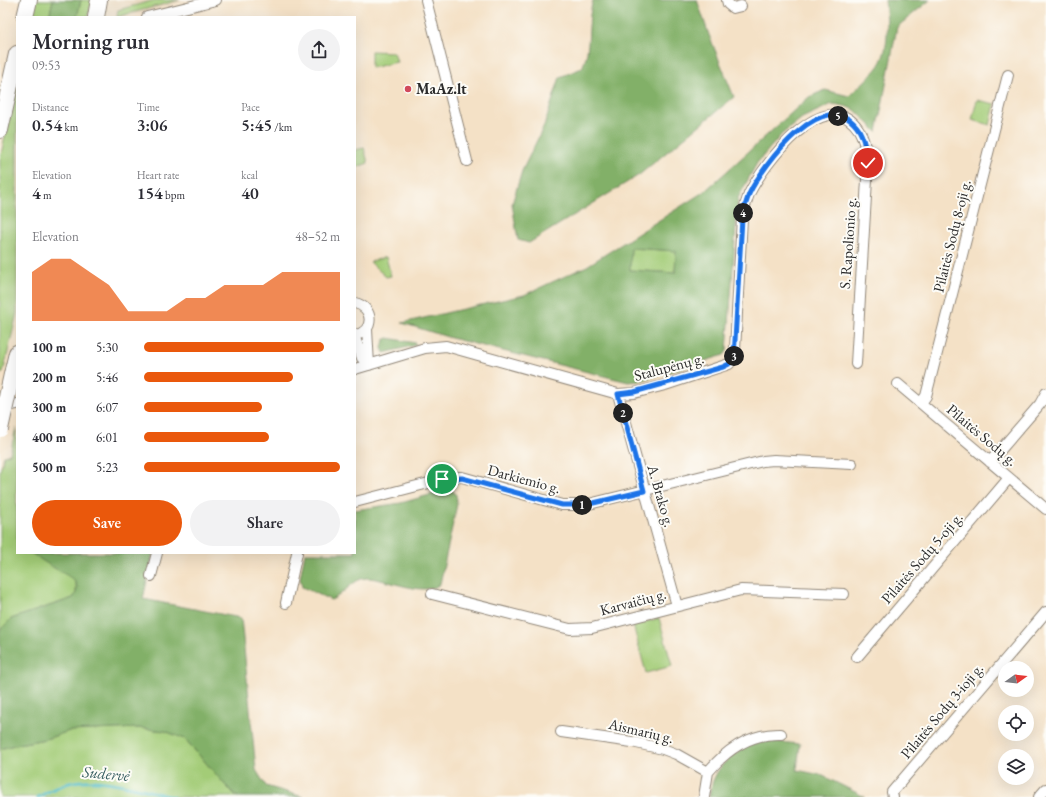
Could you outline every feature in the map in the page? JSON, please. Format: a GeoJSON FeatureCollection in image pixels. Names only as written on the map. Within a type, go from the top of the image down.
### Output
{"type":"FeatureCollection","features":[{"type":"Feature","properties":{"kind":"main road"},"geometry":{"type":"LineString","coordinates":[[26,16],[29,0]]}},
{"type":"Feature","properties":{"kind":"main road"},"geometry":{"type":"LineString","coordinates":[[96,16],[99,0]]}},
{"type":"Feature","properties":{"kind":"main road"},"geometry":{"type":"LineString","coordinates":[[0,130],[2,107],[16,58]]}},
{"type":"Feature","properties":{"kind":"main road"},"geometry":{"type":"LineString","coordinates":[[0,429],[16,357]]}},
{"type":"Feature","properties":{"kind":"street"},"geometry":{"type":"LineString","coordinates":[[151,16],[216,0]]}},
{"type":"Feature","properties":{"kind":"street"},"geometry":{"type":"LineString","coordinates":[[426,0],[467,161]]}},
{"type":"Feature","properties":{"kind":"street"},"geometry":{"type":"LineString","coordinates":[[727,0],[728,4],[733,8],[741,6]]}},
{"type":"Feature","properties":{"kind":"street","name":"Pilaitės Sodų 8-oji g."},"geometry":{"type":"LineString","coordinates":[[921,403],[926,396],[1008,75]]}},
{"type":"Feature","properties":{"kind":"street","name":"S. Rapolionio g."},"geometry":{"type":"LineString","coordinates":[[834,114],[844,118],[858,130],[864,142],[868,163],[856,364]]}},
{"type":"Feature","properties":{"kind":"street","name":"Stalupėnų g."},"geometry":{"type":"LineString","coordinates":[[356,368],[432,346],[446,346],[618,394],[665,385],[729,364],[734,358],[735,351],[742,218],[747,198],[766,168],[787,142],[813,120],[823,115],[834,114]]}},
{"type":"Feature","properties":{"kind":"street"},"geometry":{"type":"LineString","coordinates":[[360,305],[368,310],[370,320],[367,329],[369,365]]}},
{"type":"Feature","properties":{"kind":"street"},"geometry":{"type":"LineString","coordinates":[[356,335],[367,329]]}},
{"type":"Feature","properties":{"kind":"street"},"geometry":{"type":"LineString","coordinates":[[356,341],[362,358],[369,365]]}},
{"type":"Feature","properties":{"kind":"street","name":"Pilaitės Sodų g."},"geometry":{"type":"LineString","coordinates":[[898,384],[1046,509]]}},
{"type":"Feature","properties":{"kind":"street","name":"A. Brako g."},"geometry":{"type":"LineString","coordinates":[[618,394],[677,606]]}},
{"type":"Feature","properties":{"kind":"street"},"geometry":{"type":"LineString","coordinates":[[990,462],[1040,404],[1046,394]]}},
{"type":"Feature","properties":{"kind":"street"},"geometry":{"type":"LineString","coordinates":[[0,408],[16,404]]}},
{"type":"Feature","properties":{"kind":"street","name":"Darkiemio g."},"geometry":{"type":"LineString","coordinates":[[356,502],[452,477],[462,478],[562,505],[585,505],[763,461],[774,460],[852,464]]}},
{"type":"Feature","properties":{"kind":"street","name":"Pilaitės Sodų 5-oji g."},"geometry":{"type":"LineString","coordinates":[[857,657],[1009,478]]}},
{"type":"Feature","properties":{"kind":"street"},"geometry":{"type":"LineString","coordinates":[[151,576],[157,554]]}},
{"type":"Feature","properties":{"kind":"street"},"geometry":{"type":"LineString","coordinates":[[286,603],[297,554]]}},
{"type":"Feature","properties":{"kind":"street","name":"Karvaičių g."},"geometry":{"type":"LineString","coordinates":[[432,594],[570,629],[581,630],[741,590],[844,594]]}},
{"type":"Feature","properties":{"kind":"street","name":"Pilaitės Sodų 3-ioji g."},"geometry":{"type":"LineString","coordinates":[[893,795],[1046,612]]}},
{"type":"Feature","properties":{"kind":"street","name":"Aismarių g."},"geometry":{"type":"LineString","coordinates":[[561,732],[632,742],[663,749],[676,754],[708,772]]}},
{"type":"Feature","properties":{"kind":"street"},"geometry":{"type":"LineString","coordinates":[[704,797],[708,772],[728,750],[739,744],[764,735],[781,734]]}},
{"type":"Feature","properties":{"kind":"street"},"geometry":{"type":"LineString","coordinates":[[1039,797],[1046,789]]}},
{"type":"Feature","properties":{"kind":"shaded area"},"geometry":{"type":"Polygon","coordinates":[[[105,0],[190,0],[130,16],[107,16],[104,6],[105,0]]]}},
{"type":"Feature","properties":{"kind":"green space"},"geometry":{"type":"Polygon","coordinates":[[[35,0],[53,0],[49,16],[31,16],[35,0]]]}},
{"type":"Feature","properties":{"kind":"green space"},"geometry":{"type":"Polygon","coordinates":[[[53,0],[81,0],[77,16],[49,16],[53,0]]]}},
{"type":"Feature","properties":{"kind":"green space"},"geometry":{"type":"Polygon","coordinates":[[[81,0],[92,0],[88,16],[77,16],[81,0]]]}},
{"type":"Feature","properties":{"kind":"green space"},"geometry":{"type":"Polygon","coordinates":[[[155,0],[179,0],[121,16],[117,16],[118,10],[155,0]]]}},
{"type":"Feature","properties":{"kind":"green space"},"geometry":{"type":"Polygon","coordinates":[[[593,0],[697,0],[709,35],[734,97],[639,175],[529,243],[518,240],[512,204],[522,171],[544,126],[560,77],[582,68],[585,61],[593,0]]]}},
{"type":"Feature","properties":{"kind":"green space"},"geometry":{"type":"Polygon","coordinates":[[[885,0],[930,0],[897,27],[877,132],[855,110],[845,106],[832,104],[802,118],[782,134],[757,163],[738,198],[727,351],[724,355],[640,381],[628,382],[451,338],[402,323],[524,295],[587,266],[705,191],[809,97],[825,90],[849,96],[876,69],[884,54],[887,36],[885,0]],[[631,248],[630,270],[675,273],[676,251],[631,248]]]}},
{"type":"Feature","properties":{"kind":"green space"},"geometry":{"type":"Polygon","coordinates":[[[371,51],[394,52],[397,62],[371,68],[371,51]]]}},
{"type":"Feature","properties":{"kind":"green space"},"geometry":{"type":"Polygon","coordinates":[[[16,86],[16,317],[3,373],[0,374],[0,159],[16,86]]]}},
{"type":"Feature","properties":{"kind":"green space"},"geometry":{"type":"Polygon","coordinates":[[[977,100],[995,104],[990,125],[972,120],[977,100]]]}},
{"type":"Feature","properties":{"kind":"green space"},"geometry":{"type":"Polygon","coordinates":[[[364,148],[368,163],[356,168],[356,150],[364,148]]]}},
{"type":"Feature","properties":{"kind":"green space"},"geometry":{"type":"Polygon","coordinates":[[[631,248],[676,251],[675,273],[629,270],[631,248]]]}},
{"type":"Feature","properties":{"kind":"green space"},"geometry":{"type":"Polygon","coordinates":[[[386,257],[391,276],[386,277],[370,262],[386,257]]]}},
{"type":"Feature","properties":{"kind":"green space"},"geometry":{"type":"Polygon","coordinates":[[[388,338],[415,343],[416,345],[384,353],[382,348],[384,340],[388,338]]]}},
{"type":"Feature","properties":{"kind":"green space"},"geometry":{"type":"Polygon","coordinates":[[[16,428],[16,554],[33,554],[71,576],[76,584],[76,593],[73,598],[11,619],[0,630],[0,471],[4,456],[10,454],[16,428]]]}},
{"type":"Feature","properties":{"kind":"green space"},"geometry":{"type":"Polygon","coordinates":[[[447,490],[453,491],[456,495],[457,504],[440,584],[433,588],[425,589],[367,578],[357,581],[336,598],[331,600],[302,587],[300,578],[305,554],[356,554],[356,510],[401,503],[447,490]]]}},
{"type":"Feature","properties":{"kind":"green space"},"geometry":{"type":"Polygon","coordinates":[[[32,554],[153,554],[143,599],[241,618],[256,770],[266,786],[303,797],[238,797],[228,788],[185,739],[165,731],[139,728],[69,731],[46,739],[0,749],[0,630],[11,619],[73,598],[76,592],[76,583],[73,580],[32,554]]]}},
{"type":"Feature","properties":{"kind":"green space"},"geometry":{"type":"Polygon","coordinates":[[[659,618],[672,666],[646,673],[633,625],[659,618]]]}},
{"type":"Feature","properties":{"kind":"green space"},"geometry":{"type":"Polygon","coordinates":[[[139,728],[165,731],[185,739],[228,788],[238,797],[0,797],[0,749],[46,739],[69,731],[139,728]]]}},
{"type":"Feature","properties":{"kind":"green space"},"geometry":{"type":"Polygon","coordinates":[[[758,740],[800,744],[797,770],[821,775],[865,797],[709,797],[711,786],[715,777],[725,762],[740,750],[758,740]]]}},
{"type":"Feature","properties":{"kind":"waterway","name":"Sudervė"},"geometry":{"type":"LineString","coordinates":[[38,797],[66,784],[78,781],[120,784],[173,797]]}},
{"type":"Feature","properties":{"kind":"place","name":"MaAz.lt"},"geometry":{"type":"Point","coordinates":[408,89]}},
{"type":"Feature","properties":{"kind":"route"},"geometry":{"type":"LineString","coordinates":[[442,479],[452,477],[462,478],[562,505],[585,505],[644,491],[618,394],[665,385],[723,367],[729,364],[734,358],[742,218],[750,192],[766,168],[787,142],[804,127],[823,115],[834,114],[844,118],[858,130],[864,142],[868,163]]}}]}
